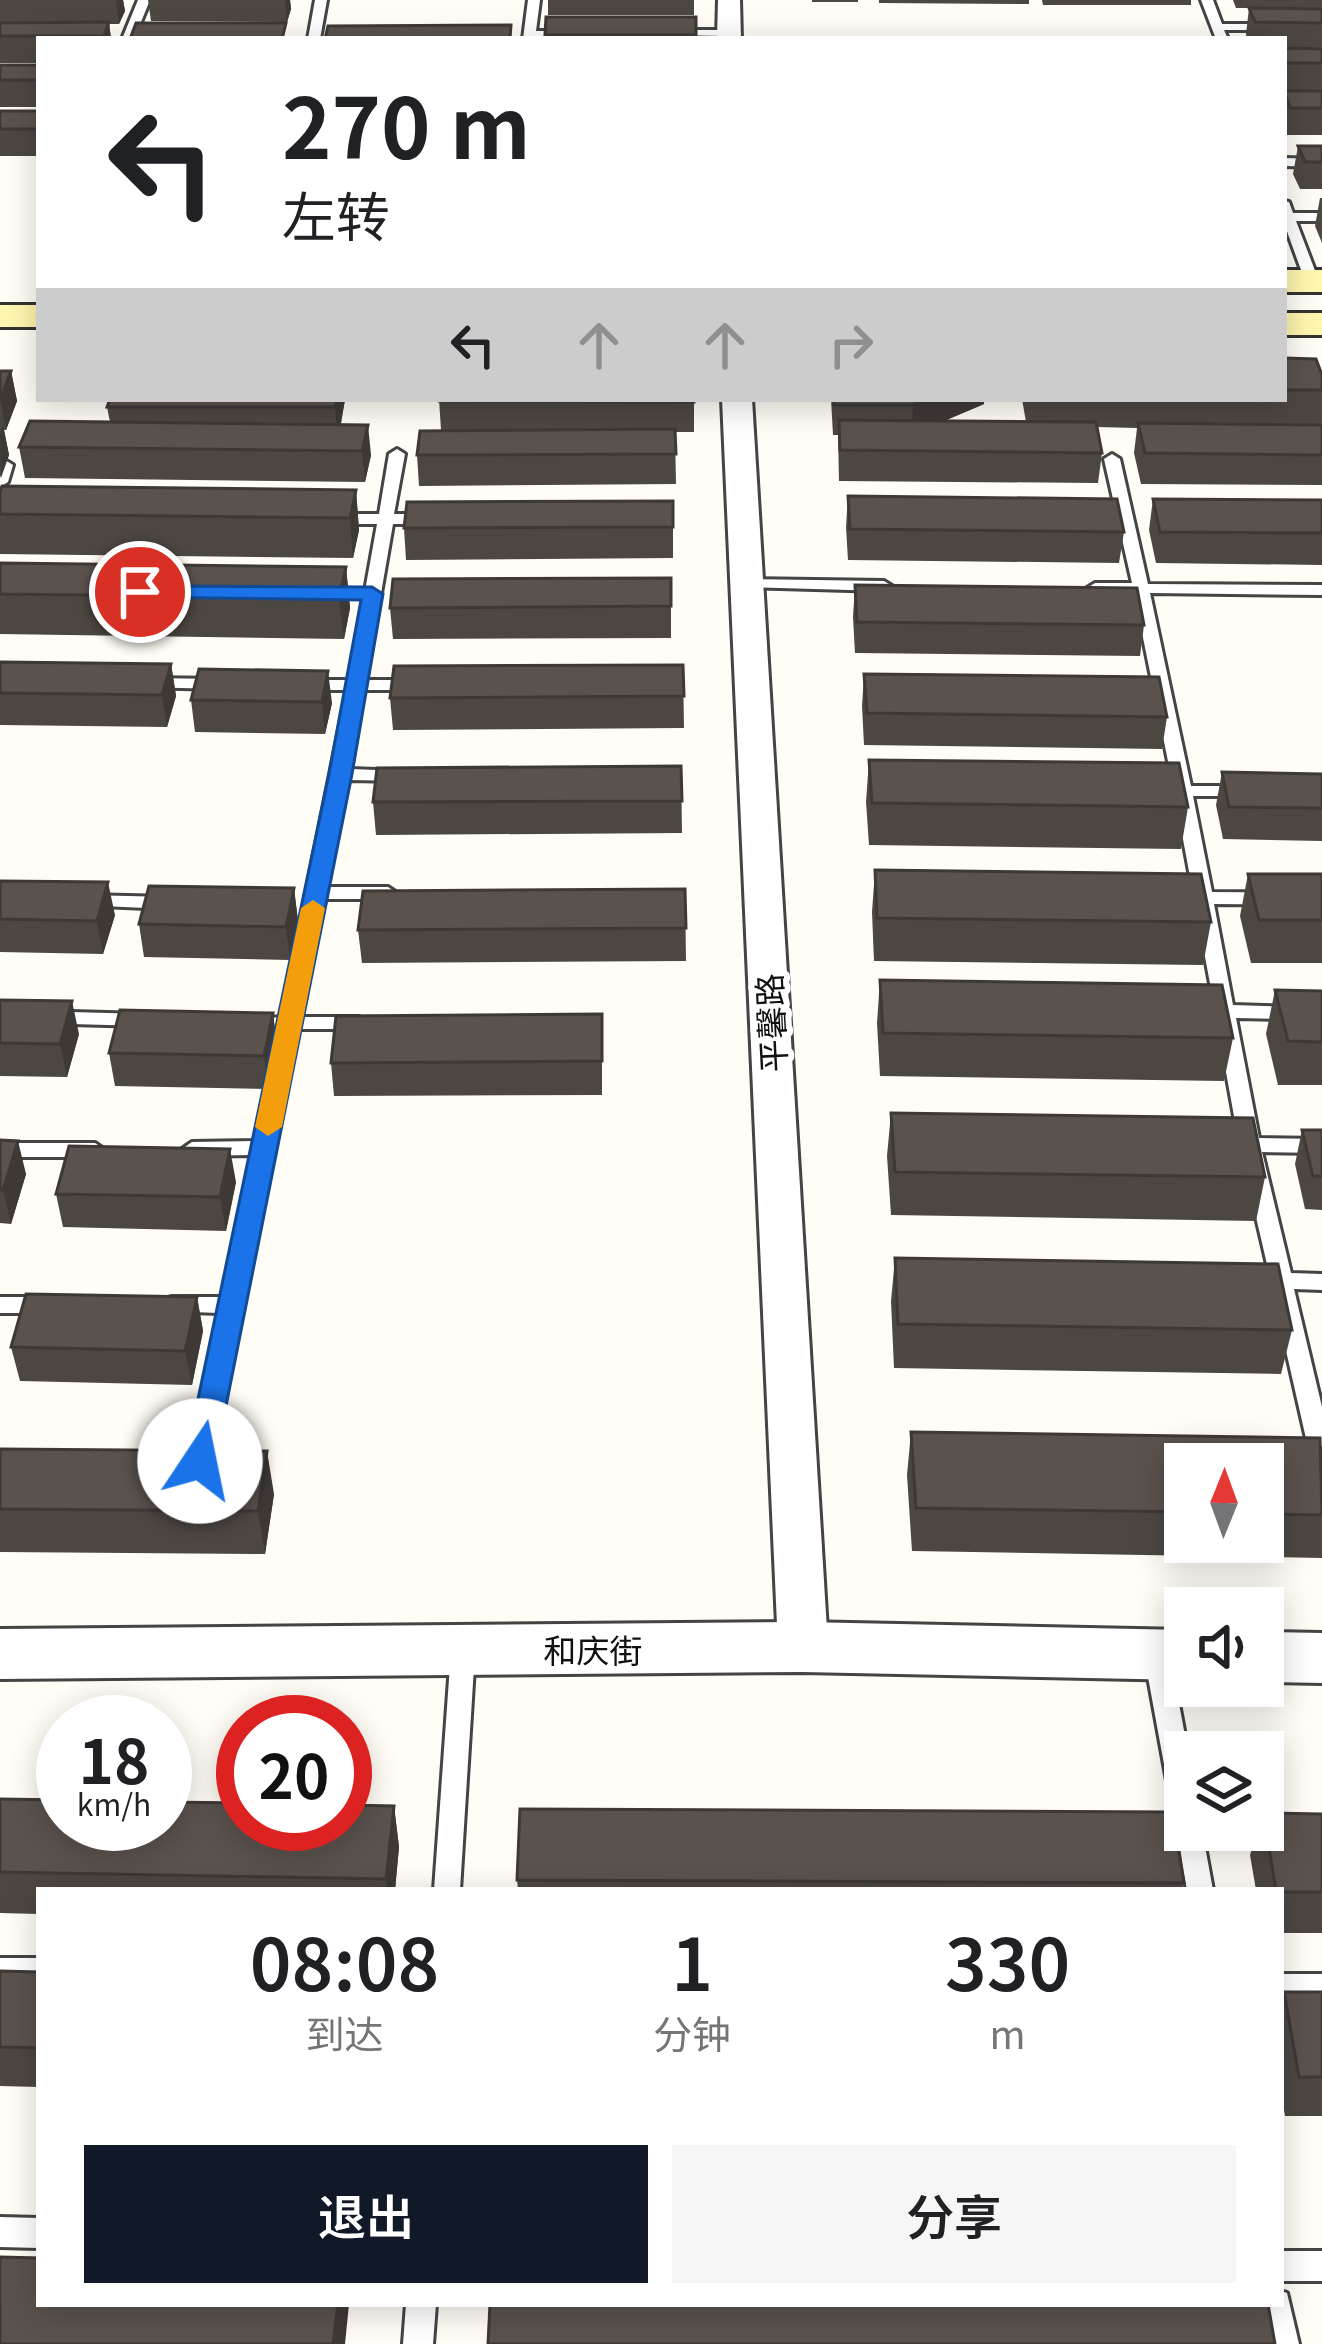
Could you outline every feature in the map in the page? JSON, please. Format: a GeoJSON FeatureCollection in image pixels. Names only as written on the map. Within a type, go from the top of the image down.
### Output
{"type":"FeatureCollection","features":[{"type":"Feature","properties":{"kind":"main road"},"geometry":{"type":"LineString","coordinates":[[0,316],[36,316]]}},
{"type":"Feature","properties":{"kind":"main road"},"geometry":{"type":"LineString","coordinates":[[1287,324],[1322,324]]}},
{"type":"Feature","properties":{"kind":"street"},"geometry":{"type":"LineString","coordinates":[[729,0],[729,36]]}},
{"type":"Feature","properties":{"kind":"street","name":"平馨路"},"geometry":{"type":"LineString","coordinates":[[737,402],[802,1647]]}},
{"type":"Feature","properties":{"kind":"street","name":"和庆街"},"geometry":{"type":"LineString","coordinates":[[0,1654],[802,1647],[1164,1655]]}},
{"type":"Feature","properties":{"kind":"street"},"geometry":{"type":"LineString","coordinates":[[1284,1657],[1322,1658]]}},
{"type":"Feature","properties":{"kind":"lane"},"geometry":{"type":"LineString","coordinates":[[129,36],[144,0],[130,0]]}},
{"type":"Feature","properties":{"kind":"lane"},"geometry":{"type":"LineString","coordinates":[[314,36],[320,0]]}},
{"type":"Feature","properties":{"kind":"lane"},"geometry":{"type":"LineString","coordinates":[[534,0],[529,36],[596,34]]}},
{"type":"Feature","properties":{"kind":"lane"},"geometry":{"type":"LineString","coordinates":[[1208,0],[1220,33],[1322,27]]}},
{"type":"Feature","properties":{"kind":"lane"},"geometry":{"type":"LineString","coordinates":[[663,33],[729,36]]}},
{"type":"Feature","properties":{"kind":"lane"},"geometry":{"type":"LineString","coordinates":[[1287,163],[1322,163]]}},
{"type":"Feature","properties":{"kind":"lane"},"geometry":{"type":"LineString","coordinates":[[1287,211],[1322,217]]}},
{"type":"Feature","properties":{"kind":"lane"},"geometry":{"type":"LineString","coordinates":[[1287,214],[1306,281]]}},
{"type":"Feature","properties":{"kind":"lane"},"geometry":{"type":"LineString","coordinates":[[155,1461],[200,1461],[341,774],[397,454]]}},
{"type":"Feature","properties":{"kind":"lane"},"geometry":{"type":"LineString","coordinates":[[1112,459],[1115,516],[1142,589],[1250,1146],[1315,1449]]}},
{"type":"Feature","properties":{"kind":"lane"},"geometry":{"type":"LineString","coordinates":[[1115,516],[1147,516]]}},
{"type":"Feature","properties":{"kind":"lane"},"geometry":{"type":"LineString","coordinates":[[317,519],[456,519]]}},
{"type":"Feature","properties":{"kind":"lane"},"geometry":{"type":"LineString","coordinates":[[747,584],[909,586]]}},
{"type":"Feature","properties":{"kind":"lane"},"geometry":{"type":"LineString","coordinates":[[1072,588],[1322,590]]}},
{"type":"Feature","properties":{"kind":"lane"},"geometry":{"type":"LineString","coordinates":[[349,594],[396,594]]}},
{"type":"Feature","properties":{"kind":"lane"},"geometry":{"type":"LineString","coordinates":[[119,682],[237,684]]}},
{"type":"Feature","properties":{"kind":"lane"},"geometry":{"type":"LineString","coordinates":[[285,685],[446,685]]}},
{"type":"Feature","properties":{"kind":"lane"},"geometry":{"type":"LineString","coordinates":[[341,774],[433,777]]}},
{"type":"Feature","properties":{"kind":"lane"},"geometry":{"type":"LineString","coordinates":[[1160,790],[1276,791]]}},
{"type":"Feature","properties":{"kind":"lane"},"geometry":{"type":"LineString","coordinates":[[291,906],[409,893]]}},
{"type":"Feature","properties":{"kind":"lane"},"geometry":{"type":"LineString","coordinates":[[1183,898],[1322,899]]}},
{"type":"Feature","properties":{"kind":"lane"},"geometry":{"type":"LineString","coordinates":[[67,901],[202,904]]}},
{"type":"Feature","properties":{"kind":"lane"},"geometry":{"type":"LineString","coordinates":[[1180,1010],[1322,1014]]}},
{"type":"Feature","properties":{"kind":"lane"},"geometry":{"type":"LineString","coordinates":[[0,1016],[156,1020]]}},
{"type":"Feature","properties":{"kind":"lane"},"geometry":{"type":"LineString","coordinates":[[245,1022],[382,1024]]}},
{"type":"Feature","properties":{"kind":"lane"},"geometry":{"type":"LineString","coordinates":[[1204,1145],[1322,1146]]}},
{"type":"Feature","properties":{"kind":"lane"},"geometry":{"type":"LineString","coordinates":[[174,1149],[264,1148]]}},
{"type":"Feature","properties":{"kind":"lane"},"geometry":{"type":"LineString","coordinates":[[0,1150],[129,1150]]}},
{"type":"Feature","properties":{"kind":"lane"},"geometry":{"type":"LineString","coordinates":[[1234,1280],[1322,1282]]}},
{"type":"Feature","properties":{"kind":"lane"},"geometry":{"type":"LineString","coordinates":[[0,1305],[69,1305]]}},
{"type":"Feature","properties":{"kind":"lane"},"geometry":{"type":"LineString","coordinates":[[139,1305],[231,1305]]}},
{"type":"Feature","properties":{"kind":"lane"},"geometry":{"type":"LineString","coordinates":[[447,1887],[463,1650]]}},
{"type":"Feature","properties":{"kind":"lane"},"geometry":{"type":"LineString","coordinates":[[1193,1851],[1199,1887]]}},
{"type":"Feature","properties":{"kind":"lane"},"geometry":{"type":"LineString","coordinates":[[0,1971],[36,1971]]}},
{"type":"Feature","properties":{"kind":"lane"},"geometry":{"type":"LineString","coordinates":[[1284,1987],[1322,1987]]}},
{"type":"Feature","properties":{"kind":"lane"},"geometry":{"type":"LineString","coordinates":[[0,2232],[36,2233]]}},
{"type":"Feature","properties":{"kind":"lane"},"geometry":{"type":"LineString","coordinates":[[1284,2266],[1322,2266]]}},
{"type":"Feature","properties":{"kind":"lane"},"geometry":{"type":"LineString","coordinates":[[418,2344],[421,2307]]}},
{"type":"Feature","properties":{"kind":"lane"},"geometry":{"type":"LineString","coordinates":[[1277,2307],[1284,2344]]}},
{"type":"Feature","properties":{"kind":"building"},"geometry":{"type":"Polygon","coordinates":[[[1249,8],[1322,9],[1322,23],[1255,22],[1249,8]]]}},
{"type":"Feature","properties":{"kind":"building"},"geometry":{"type":"Polygon","coordinates":[[[546,17],[696,17],[696,35],[545,35],[546,17]]]}},
{"type":"Feature","properties":{"kind":"building"},"geometry":{"type":"Polygon","coordinates":[[[109,22],[104,36],[0,36],[0,23],[109,22]]]}},
{"type":"Feature","properties":{"kind":"building"},"geometry":{"type":"Polygon","coordinates":[[[136,23],[286,23],[283,36],[131,36],[136,23]]]}},
{"type":"Feature","properties":{"kind":"building"},"geometry":{"type":"Polygon","coordinates":[[[511,25],[510,36],[326,36],[328,26],[511,25]]]}},
{"type":"Feature","properties":{"kind":"building"},"geometry":{"type":"Polygon","coordinates":[[[1287,48],[1322,49],[1322,63],[1287,63],[1287,48]]]}},
{"type":"Feature","properties":{"kind":"building"},"geometry":{"type":"Polygon","coordinates":[[[0,65],[36,65],[36,80],[0,80],[0,65]]]}},
{"type":"Feature","properties":{"kind":"building"},"geometry":{"type":"Polygon","coordinates":[[[1287,91],[1322,91],[1322,108],[1290,108],[1287,91]]]}},
{"type":"Feature","properties":{"kind":"building"},"geometry":{"type":"Polygon","coordinates":[[[0,111],[36,111],[36,129],[0,129],[0,111]]]}},
{"type":"Feature","properties":{"kind":"building"},"geometry":{"type":"Polygon","coordinates":[[[1298,146],[1322,146],[1322,162],[1305,162],[1298,146]]]}},
{"type":"Feature","properties":{"kind":"building"},"geometry":{"type":"Polygon","coordinates":[[[1287,358],[1316,359],[1322,390],[1287,390],[1287,358]]]}},
{"type":"Feature","properties":{"kind":"building"},"geometry":{"type":"Polygon","coordinates":[[[0,371],[11,371],[0,399],[0,371]]]}},
{"type":"Feature","properties":{"kind":"building"},"geometry":{"type":"Polygon","coordinates":[[[109,402],[336,402],[335,407],[107,407],[109,402]]]}},
{"type":"Feature","properties":{"kind":"building"},"geometry":{"type":"Polygon","coordinates":[[[834,402],[920,402],[913,405],[834,402]]]}},
{"type":"Feature","properties":{"kind":"building"},"geometry":{"type":"Polygon","coordinates":[[[839,420],[1096,422],[1102,453],[840,450],[839,420]]]}},
{"type":"Feature","properties":{"kind":"building"},"geometry":{"type":"Polygon","coordinates":[[[30,421],[368,425],[362,451],[19,447],[30,421]]]}},
{"type":"Feature","properties":{"kind":"building"},"geometry":{"type":"Polygon","coordinates":[[[1138,423],[1322,425],[1322,455],[1145,453],[1138,423]]]}},
{"type":"Feature","properties":{"kind":"building"},"geometry":{"type":"Polygon","coordinates":[[[675,429],[676,454],[417,455],[420,431],[675,429]]]}},
{"type":"Feature","properties":{"kind":"building"},"geometry":{"type":"Polygon","coordinates":[[[2,486],[356,490],[350,518],[0,514],[2,486]]]}},
{"type":"Feature","properties":{"kind":"building"},"geometry":{"type":"Polygon","coordinates":[[[848,496],[1117,499],[1124,532],[850,529],[848,496]]]}},
{"type":"Feature","properties":{"kind":"building"},"geometry":{"type":"Polygon","coordinates":[[[1153,499],[1322,500],[1322,533],[1160,532],[1153,499]]]}},
{"type":"Feature","properties":{"kind":"building"},"geometry":{"type":"Polygon","coordinates":[[[673,501],[673,527],[404,528],[407,502],[673,501]]]}},
{"type":"Feature","properties":{"kind":"building"},"geometry":{"type":"Polygon","coordinates":[[[0,563],[346,567],[339,598],[0,594],[0,563]]]}},
{"type":"Feature","properties":{"kind":"building"},"geometry":{"type":"Polygon","coordinates":[[[671,578],[671,606],[390,608],[393,579],[671,578]]]}},
{"type":"Feature","properties":{"kind":"building"},"geometry":{"type":"Polygon","coordinates":[[[855,585],[1137,588],[1144,625],[857,622],[855,585]]]}},
{"type":"Feature","properties":{"kind":"building"},"geometry":{"type":"Polygon","coordinates":[[[0,662],[171,664],[162,695],[0,693],[0,662]]]}},
{"type":"Feature","properties":{"kind":"building"},"geometry":{"type":"Polygon","coordinates":[[[683,665],[684,696],[390,698],[394,666],[683,665]]]}},
{"type":"Feature","properties":{"kind":"building"},"geometry":{"type":"Polygon","coordinates":[[[199,669],[328,671],[322,702],[191,700],[199,669]]]}},
{"type":"Feature","properties":{"kind":"building"},"geometry":{"type":"Polygon","coordinates":[[[864,674],[1159,677],[1167,717],[867,713],[864,674]]]}},
{"type":"Feature","properties":{"kind":"building"},"geometry":{"type":"Polygon","coordinates":[[[869,760],[1179,763],[1188,807],[872,803],[869,760]]]}},
{"type":"Feature","properties":{"kind":"building"},"geometry":{"type":"Polygon","coordinates":[[[681,766],[682,801],[373,802],[377,768],[681,766]]]}},
{"type":"Feature","properties":{"kind":"building"},"geometry":{"type":"Polygon","coordinates":[[[1222,772],[1322,774],[1322,808],[1229,807],[1222,772]]]}},
{"type":"Feature","properties":{"kind":"building"},"geometry":{"type":"Polygon","coordinates":[[[875,870],[1201,874],[1211,922],[877,918],[875,870]]]}},
{"type":"Feature","properties":{"kind":"building"},"geometry":{"type":"Polygon","coordinates":[[[1248,874],[1322,874],[1322,920],[1259,920],[1248,874]]]}},
{"type":"Feature","properties":{"kind":"building"},"geometry":{"type":"Polygon","coordinates":[[[0,881],[108,882],[97,921],[0,919],[0,881]]]}},
{"type":"Feature","properties":{"kind":"building"},"geometry":{"type":"Polygon","coordinates":[[[149,886],[294,888],[286,927],[139,924],[149,886]]]}},
{"type":"Feature","properties":{"kind":"building"},"geometry":{"type":"Polygon","coordinates":[[[685,889],[686,928],[358,930],[363,891],[685,889]]]}},
{"type":"Feature","properties":{"kind":"building"},"geometry":{"type":"Polygon","coordinates":[[[880,980],[1222,985],[1233,1038],[883,1033],[880,980]]]}},
{"type":"Feature","properties":{"kind":"building"},"geometry":{"type":"Polygon","coordinates":[[[1275,990],[1322,991],[1322,1042],[1288,1041],[1275,990]]]}},
{"type":"Feature","properties":{"kind":"building"},"geometry":{"type":"Polygon","coordinates":[[[0,1000],[72,1001],[60,1044],[0,1043],[0,1000]]]}},
{"type":"Feature","properties":{"kind":"building"},"geometry":{"type":"Polygon","coordinates":[[[120,1010],[273,1013],[264,1056],[109,1053],[120,1010]]]}},
{"type":"Feature","properties":{"kind":"building"},"geometry":{"type":"Polygon","coordinates":[[[602,1014],[602,1061],[331,1063],[336,1016],[602,1014]]]}},
{"type":"Feature","properties":{"kind":"building"},"geometry":{"type":"Polygon","coordinates":[[[891,1113],[1253,1118],[1265,1177],[895,1172],[891,1113]]]}},
{"type":"Feature","properties":{"kind":"building"},"geometry":{"type":"Polygon","coordinates":[[[1302,1130],[1322,1130],[1322,1176],[1313,1176],[1302,1130]]]}},
{"type":"Feature","properties":{"kind":"building"},"geometry":{"type":"Polygon","coordinates":[[[0,1140],[18,1141],[3,1190],[0,1190],[0,1140]]]}},
{"type":"Feature","properties":{"kind":"building"},"geometry":{"type":"Polygon","coordinates":[[[69,1146],[230,1149],[220,1197],[56,1194],[69,1146]]]}},
{"type":"Feature","properties":{"kind":"building"},"geometry":{"type":"Polygon","coordinates":[[[895,1258],[1278,1264],[1292,1330],[898,1324],[895,1258]]]}},
{"type":"Feature","properties":{"kind":"building"},"geometry":{"type":"Polygon","coordinates":[[[26,1294],[197,1297],[185,1351],[11,1347],[26,1294]]]}},
{"type":"Feature","properties":{"kind":"building"},"geometry":{"type":"Polygon","coordinates":[[[911,1432],[1320,1438],[1322,1515],[1284,1514],[1284,1443],[1164,1443],[1164,1512],[916,1508],[911,1432]]]}},
{"type":"Feature","properties":{"kind":"building"},"geometry":{"type":"Polygon","coordinates":[[[0,1449],[267,1451],[258,1511],[0,1509],[0,1449]]]}},
{"type":"Feature","properties":{"kind":"building"},"geometry":{"type":"Polygon","coordinates":[[[0,1799],[36,1800],[36,1851],[192,1851],[192,1802],[216,1803],[216,1851],[372,1851],[372,1806],[394,1806],[386,1879],[0,1872],[0,1799]]]}},
{"type":"Feature","properties":{"kind":"building"},"geometry":{"type":"Polygon","coordinates":[[[520,1809],[1164,1812],[1164,1851],[1179,1851],[1184,1883],[517,1880],[520,1809]]]}},
{"type":"Feature","properties":{"kind":"building"},"geometry":{"type":"Polygon","coordinates":[[[1284,1813],[1322,1814],[1322,1892],[1284,1892],[1284,1887],[1275,1887],[1269,1851],[1284,1851],[1284,1813]]]}},
{"type":"Feature","properties":{"kind":"building"},"geometry":{"type":"Polygon","coordinates":[[[0,1971],[36,1972],[36,2048],[0,2047],[0,1971]]]}},
{"type":"Feature","properties":{"kind":"building"},"geometry":{"type":"Polygon","coordinates":[[[1284,1992],[1322,1992],[1322,2077],[1299,2077],[1284,1992]]]}},
{"type":"Feature","properties":{"kind":"building"},"geometry":{"type":"Polygon","coordinates":[[[0,2257],[36,2258],[36,2307],[338,2307],[333,2344],[0,2344],[0,2257]]]}},
{"type":"Feature","properties":{"kind":"building"},"geometry":{"type":"Polygon","coordinates":[[[490,2307],[1269,2307],[1275,2344],[488,2344],[490,2307]]]}},
{"type":"Feature","properties":{"kind":"slow traffic"},"geometry":{"type":"LineString","coordinates":[[268,1127],[313,908]]}},
{"type":"Feature","properties":{"kind":"route"},"geometry":{"type":"LineString","coordinates":[[140,592],[372,594],[341,774],[200,1461]]}}]}
